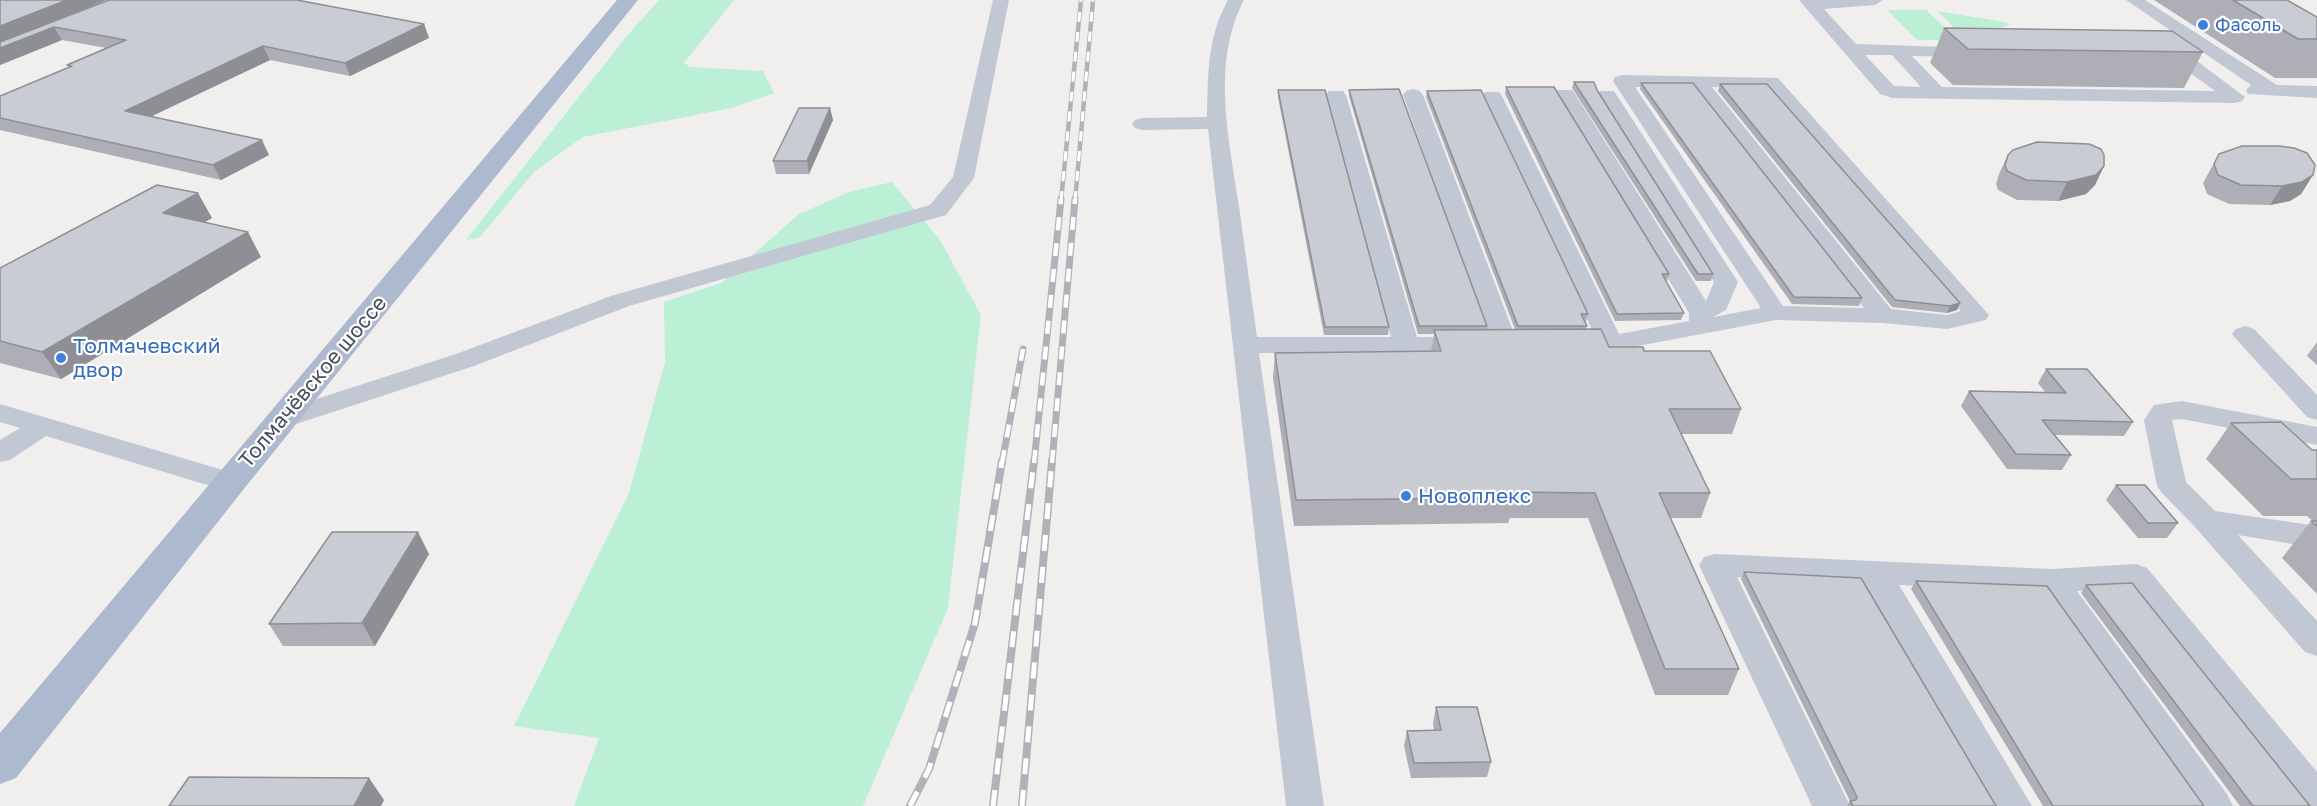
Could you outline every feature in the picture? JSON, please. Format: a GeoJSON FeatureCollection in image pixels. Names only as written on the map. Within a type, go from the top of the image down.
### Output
{"type":"FeatureCollection","features":[{"type":"Feature","properties":{"kind":"main road","name":"Толмачёвское шоссе"},"geometry":{"type":"LineString","coordinates":[[0,765],[628,0]]}},
{"type":"Feature","properties":{"kind":"street"},"geometry":{"type":"LineString","coordinates":[[283,419],[465,360],[620,301],[938,210],[963,178],[1000,0]]}},
{"type":"Feature","properties":{"kind":"street"},"geometry":{"type":"LineString","coordinates":[[1236,0],[1227,13],[1220,42],[1217,123],[1305,806]]}},
{"type":"Feature","properties":{"kind":"street"},"geometry":{"type":"LineString","coordinates":[[1810,3],[1875,0]]}},
{"type":"Feature","properties":{"kind":"street"},"geometry":{"type":"LineString","coordinates":[[2134,0],[2273,91]]}},
{"type":"Feature","properties":{"kind":"street"},"geometry":{"type":"LineString","coordinates":[[1810,3],[1887,90],[1898,93],[2235,97],[2179,56]]}},
{"type":"Feature","properties":{"kind":"street"},"geometry":{"type":"LineString","coordinates":[[1851,49],[1991,52]]}},
{"type":"Feature","properties":{"kind":"street"},"geometry":{"type":"LineString","coordinates":[[1897,50],[1938,94]]}},
{"type":"Feature","properties":{"kind":"street"},"geometry":{"type":"LineString","coordinates":[[2143,55],[2220,57]]}},
{"type":"Feature","properties":{"kind":"street"},"geometry":{"type":"LineString","coordinates":[[1246,345],[1611,344],[1701,320],[1776,313],[1882,316],[1947,322],[1977,315],[1771,82],[1622,81],[1776,313]]}},
{"type":"Feature","properties":{"kind":"street"},"geometry":{"type":"LineString","coordinates":[[1698,82],[1882,316]]}},
{"type":"Feature","properties":{"kind":"street"},"geometry":{"type":"LineString","coordinates":[[2226,90],[2317,92]]}},
{"type":"Feature","properties":{"kind":"street"},"geometry":{"type":"LineString","coordinates":[[1565,94],[1701,320]]}},
{"type":"Feature","properties":{"kind":"street"},"geometry":{"type":"LineString","coordinates":[[1336,95],[1406,345]]}},
{"type":"Feature","properties":{"kind":"street"},"geometry":{"type":"LineString","coordinates":[[1413,95],[1528,344]]}},
{"type":"Feature","properties":{"kind":"street"},"geometry":{"type":"LineString","coordinates":[[1607,95],[1726,282],[1717,305],[1701,320]]}},
{"type":"Feature","properties":{"kind":"street"},"geometry":{"type":"LineString","coordinates":[[1492,96],[1611,344]]}},
{"type":"Feature","properties":{"kind":"street"},"geometry":{"type":"LineString","coordinates":[[1142,124],[1217,123]]}},
{"type":"Feature","properties":{"kind":"street"},"geometry":{"type":"LineString","coordinates":[[2246,334],[2317,411]]}},
{"type":"Feature","properties":{"kind":"street"},"geometry":{"type":"LineString","coordinates":[[2317,436],[2182,410],[2164,411],[2158,420],[2172,486],[2206,520],[2317,643]]}},
{"type":"Feature","properties":{"kind":"street"},"geometry":{"type":"LineString","coordinates":[[0,413],[230,482]]}},
{"type":"Feature","properties":{"kind":"street"},"geometry":{"type":"LineString","coordinates":[[0,453],[43,426]]}},
{"type":"Feature","properties":{"kind":"street"},"geometry":{"type":"LineString","coordinates":[[2206,520],[2317,537]]}},
{"type":"Feature","properties":{"kind":"street"},"geometry":{"type":"LineString","coordinates":[[1831,806],[1715,565],[2052,580],[2136,576],[2317,799]]}},
{"type":"Feature","properties":{"kind":"street"},"geometry":{"type":"LineString","coordinates":[[1875,573],[2013,806]]}},
{"type":"Feature","properties":{"kind":"street"},"geometry":{"type":"LineString","coordinates":[[2052,580],[2214,806]]}},
{"type":"Feature","properties":{"kind":"green space"},"geometry":{"type":"Polygon","coordinates":[[[659,0],[734,0],[684,63],[690,67],[763,71],[774,93],[732,108],[583,137],[534,172],[480,237],[466,240],[626,37],[659,0]]]}},
{"type":"Feature","properties":{"kind":"green space"},"geometry":{"type":"Polygon","coordinates":[[[1887,10],[1926,10],[1958,40],[1917,40],[1887,10]]]}},
{"type":"Feature","properties":{"kind":"green space"},"geometry":{"type":"Polygon","coordinates":[[[1937,11],[2005,22],[2011,24],[1968,41],[1937,11]]]}},
{"type":"Feature","properties":{"kind":"green space"},"geometry":{"type":"Polygon","coordinates":[[[892,182],[940,240],[981,315],[948,608],[863,806],[574,806],[599,738],[514,726],[629,493],[665,362],[664,302],[721,283],[799,214],[849,192],[892,182]]]}},
{"type":"Feature","properties":{"kind":"building"},"geometry":{"type":"Polygon","coordinates":[[[0,0],[67,0],[0,26],[0,0]]]}},
{"type":"Feature","properties":{"kind":"building"},"geometry":{"type":"Polygon","coordinates":[[[109,0],[297,0],[424,24],[345,63],[263,46],[125,111],[262,140],[213,165],[0,118],[0,96],[72,66],[67,65],[126,40],[54,27],[0,48],[0,42],[109,0]]]}},
{"type":"Feature","properties":{"kind":"building"},"geometry":{"type":"Polygon","coordinates":[[[2233,0],[2287,0],[2317,17],[2317,39],[2298,39],[2233,0]]]}},
{"type":"Feature","properties":{"kind":"building"},"geometry":{"type":"Polygon","coordinates":[[[1944,28],[2172,31],[2203,52],[1968,49],[1944,28]]]}},
{"type":"Feature","properties":{"kind":"building"},"geometry":{"type":"Polygon","coordinates":[[[1574,82],[1594,82],[1713,274],[1698,274],[1574,82]]]}},
{"type":"Feature","properties":{"kind":"building"},"geometry":{"type":"Polygon","coordinates":[[[1641,83],[1693,83],[1862,298],[1794,297],[1641,83]]]}},
{"type":"Feature","properties":{"kind":"building"},"geometry":{"type":"Polygon","coordinates":[[[1720,84],[1767,84],[1960,303],[1950,306],[1895,300],[1720,84]]]}},
{"type":"Feature","properties":{"kind":"building"},"geometry":{"type":"Polygon","coordinates":[[[1506,87],[1554,87],[1669,274],[1662,274],[1684,313],[1617,314],[1506,87]]]}},
{"type":"Feature","properties":{"kind":"building"},"geometry":{"type":"Polygon","coordinates":[[[1399,89],[1487,326],[1419,326],[1349,90],[1399,89]]]}},
{"type":"Feature","properties":{"kind":"building"},"geometry":{"type":"Polygon","coordinates":[[[1278,90],[1325,90],[1389,327],[1325,327],[1278,90]]]}},
{"type":"Feature","properties":{"kind":"building"},"geometry":{"type":"Polygon","coordinates":[[[1481,90],[1588,314],[1581,314],[1587,326],[1518,326],[1427,91],[1481,90]]]}},
{"type":"Feature","properties":{"kind":"building"},"geometry":{"type":"Polygon","coordinates":[[[799,108],[830,108],[807,161],[773,161],[799,108]]]}},
{"type":"Feature","properties":{"kind":"building"},"geometry":{"type":"Polygon","coordinates":[[[2037,142],[2089,144],[2101,149],[2104,155],[2104,166],[2096,175],[2067,182],[2026,180],[2007,171],[2005,165],[2008,155],[2013,150],[2037,142]]]}},
{"type":"Feature","properties":{"kind":"building"},"geometry":{"type":"Polygon","coordinates":[[[2242,146],[2279,146],[2307,153],[2315,165],[2313,175],[2302,182],[2282,186],[2241,185],[2218,175],[2214,164],[2219,154],[2242,146]]]}},
{"type":"Feature","properties":{"kind":"building"},"geometry":{"type":"Polygon","coordinates":[[[157,185],[198,193],[163,213],[248,232],[42,352],[0,341],[0,268],[157,185]]]}},
{"type":"Feature","properties":{"kind":"building"},"geometry":{"type":"Polygon","coordinates":[[[1601,329],[1609,347],[1643,347],[1644,351],[1710,351],[1741,409],[1669,409],[1710,493],[1659,493],[1739,669],[1665,669],[1595,493],[1513,492],[1514,498],[1296,500],[1275,353],[1441,351],[1434,330],[1601,329]]]}},
{"type":"Feature","properties":{"kind":"building"},"geometry":{"type":"Polygon","coordinates":[[[2046,369],[2087,369],[2133,422],[2042,420],[2071,455],[2016,454],[1969,391],[2066,393],[2046,369]]]}},
{"type":"Feature","properties":{"kind":"building"},"geometry":{"type":"Polygon","coordinates":[[[2281,422],[2312,450],[2317,450],[2317,479],[2291,479],[2231,423],[2281,422]]]}},
{"type":"Feature","properties":{"kind":"building"},"geometry":{"type":"Polygon","coordinates":[[[2116,485],[2145,485],[2178,523],[2148,523],[2116,485]]]}},
{"type":"Feature","properties":{"kind":"building"},"geometry":{"type":"Polygon","coordinates":[[[332,532],[418,532],[362,623],[269,624],[332,532]]]}},
{"type":"Feature","properties":{"kind":"building"},"geometry":{"type":"Polygon","coordinates":[[[1744,572],[1861,578],[1996,806],[1853,806],[1850,801],[1856,800],[1857,797],[1744,572]]]}},
{"type":"Feature","properties":{"kind":"building"},"geometry":{"type":"Polygon","coordinates":[[[1916,581],[2047,586],[2204,806],[2053,806],[1916,581]]]}},
{"type":"Feature","properties":{"kind":"building"},"geometry":{"type":"Polygon","coordinates":[[[2132,583],[2310,806],[2253,806],[2086,585],[2132,583]]]}},
{"type":"Feature","properties":{"kind":"building"},"geometry":{"type":"Polygon","coordinates":[[[1436,707],[1477,707],[1491,762],[1414,763],[1407,731],[1441,730],[1436,707]]]}},
{"type":"Feature","properties":{"kind":"building"},"geometry":{"type":"Polygon","coordinates":[[[189,777],[369,778],[354,806],[169,806],[189,777]]]}},
{"type":"Feature","properties":{"kind":"railway"},"geometry":{"type":"LineString","coordinates":[[1061,201],[1081,0]]}},
{"type":"Feature","properties":{"kind":"railway"},"geometry":{"type":"LineString","coordinates":[[1075,201],[1093,0]]}},
{"type":"Feature","properties":{"kind":"railway"},"geometry":{"type":"LineString","coordinates":[[1034,463],[1061,199]]}},
{"type":"Feature","properties":{"kind":"railway"},"geometry":{"type":"LineString","coordinates":[[1052,463],[1075,199]]}},
{"type":"Feature","properties":{"kind":"railway"},"geometry":{"type":"LineString","coordinates":[[1002,463],[1023,349]]}},
{"type":"Feature","properties":{"kind":"railway"},"geometry":{"type":"LineString","coordinates":[[910,806],[929,769],[975,623],[1002,461]]}},
{"type":"Feature","properties":{"kind":"railway"},"geometry":{"type":"LineString","coordinates":[[993,806],[1034,461]]}},
{"type":"Feature","properties":{"kind":"railway"},"geometry":{"type":"LineString","coordinates":[[1022,806],[1052,461]]}},
{"type":"Feature","properties":{"kind":"place","name":"Фасоль"},"geometry":{"type":"Point","coordinates":[2203,25]}},
{"type":"Feature","properties":{"kind":"place","name":"Толмачевский двор"},"geometry":{"type":"Point","coordinates":[61,358]}},
{"type":"Feature","properties":{"kind":"place","name":"Новоплекс"},"geometry":{"type":"Point","coordinates":[1406,496]}}]}
